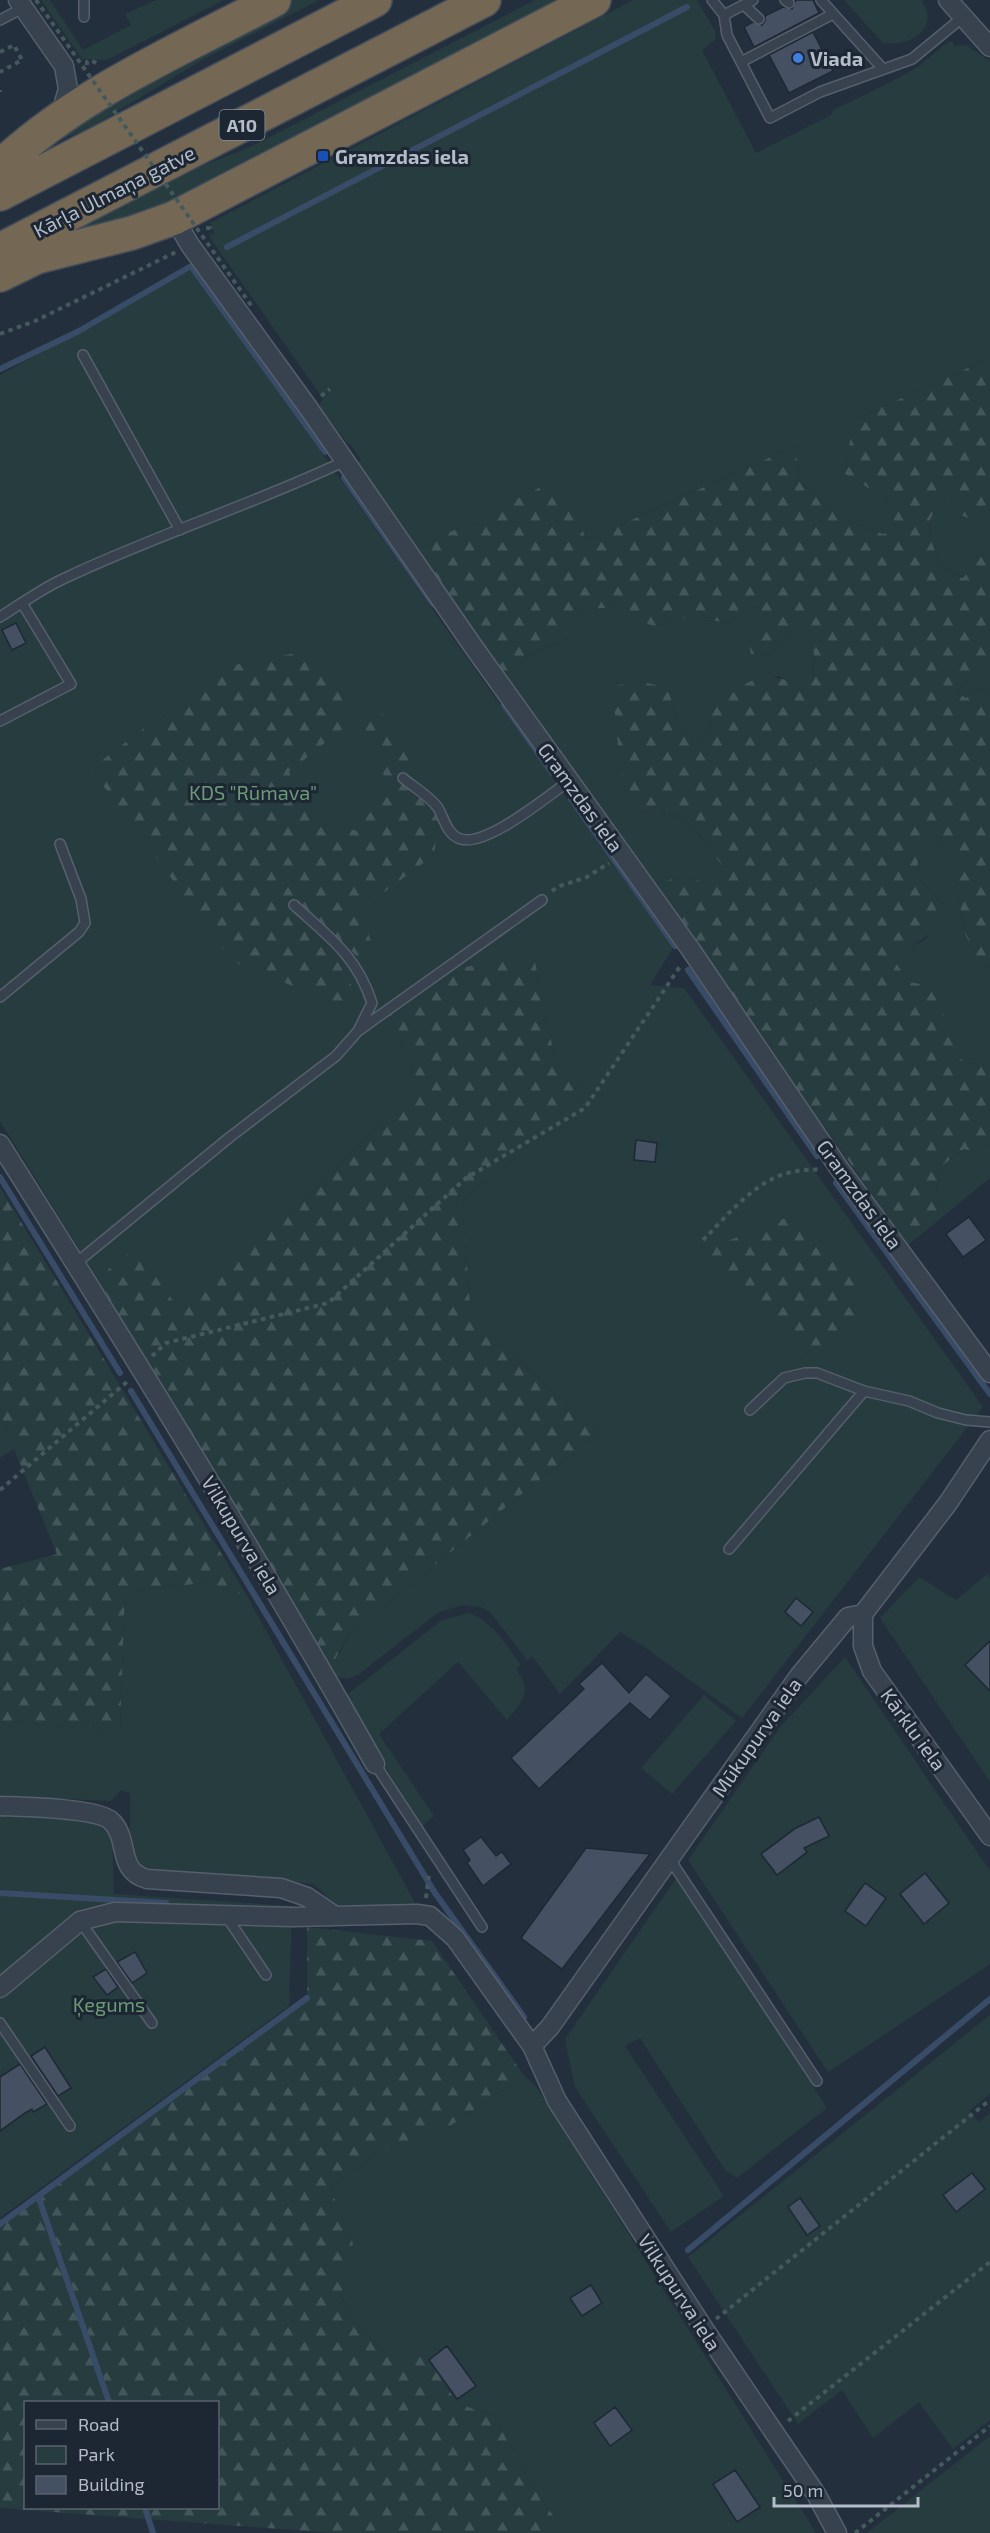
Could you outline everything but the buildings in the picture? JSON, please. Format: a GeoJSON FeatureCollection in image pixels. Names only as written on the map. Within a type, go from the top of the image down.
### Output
{"type":"FeatureCollection","features":[{"type":"Feature","properties":{"kind":"highway"},"geometry":{"type":"LineString","coordinates":[[0,167],[60,117],[101,92],[274,0]]}},
{"type":"Feature","properties":{"kind":"highway","name":"A10"},"geometry":{"type":"LineString","coordinates":[[0,194],[375,0]]}},
{"type":"Feature","properties":{"kind":"highway","name":"Kārļa Ulmaņa gatve"},"geometry":{"type":"LineString","coordinates":[[0,250],[484,0]]}},
{"type":"Feature","properties":{"kind":"highway"},"geometry":{"type":"LineString","coordinates":[[0,275],[37,256],[132,233],[182,231],[594,0]]}},
{"type":"Feature","properties":{"kind":"street"},"geometry":{"type":"LineString","coordinates":[[948,0],[990,47]]}},
{"type":"Feature","properties":{"kind":"street"},"geometry":{"type":"LineString","coordinates":[[26,3],[64,66],[68,88],[60,117]]}},
{"type":"Feature","properties":{"kind":"street","name":"Gramzdas iela"},"geometry":{"type":"LineString","coordinates":[[182,231],[569,781],[691,950],[839,1168],[990,1373]]}},
{"type":"Feature","properties":{"kind":"street","name":"Vilkupurva iela"},"geometry":{"type":"LineString","coordinates":[[0,1143],[279,1595],[375,1764]]}},
{"type":"Feature","properties":{"kind":"street","name":"Mūkupurva iela"},"geometry":{"type":"LineString","coordinates":[[532,2046],[550,2027],[799,1676],[848,1617],[863,1614],[948,1503],[990,1440]]}},
{"type":"Feature","properties":{"kind":"street","name":"Kārklu iela"},"geometry":{"type":"LineString","coordinates":[[863,1614],[863,1646],[872,1671],[990,1836]]}},
{"type":"Feature","properties":{"kind":"street"},"geometry":{"type":"LineString","coordinates":[[0,1806],[91,1813],[109,1819],[119,1830],[129,1868],[137,1876],[147,1879],[281,1888],[307,1897],[335,1916]]}},
{"type":"Feature","properties":{"kind":"street","name":"Vilkupurva iela"},"geometry":{"type":"LineString","coordinates":[[80,1921],[115,1911],[226,1916],[417,1914],[430,1916],[455,1938],[532,2046],[558,2102],[704,2329],[816,2494],[837,2533]]}},
{"type":"Feature","properties":{"kind":"street"},"geometry":{"type":"LineString","coordinates":[[0,1988],[80,1921]]}},
{"type":"Feature","properties":{"kind":"lane"},"geometry":{"type":"LineString","coordinates":[[84,0],[84,17]]}},
{"type":"Feature","properties":{"kind":"lane"},"geometry":{"type":"LineString","coordinates":[[712,0],[724,15],[727,35],[770,118],[820,92],[912,58],[963,17]]}},
{"type":"Feature","properties":{"kind":"lane"},"geometry":{"type":"LineString","coordinates":[[821,0],[883,69]]}},
{"type":"Feature","properties":{"kind":"lane"},"geometry":{"type":"LineString","coordinates":[[724,15],[749,2],[759,19]]}},
{"type":"Feature","properties":{"kind":"lane"},"geometry":{"type":"LineString","coordinates":[[0,20],[26,3]]}},
{"type":"Feature","properties":{"kind":"lane"},"geometry":{"type":"LineString","coordinates":[[741,62],[809,22],[833,14]]}},
{"type":"Feature","properties":{"kind":"lane"},"geometry":{"type":"LineString","coordinates":[[83,355],[180,530]]}},
{"type":"Feature","properties":{"kind":"lane"},"geometry":{"type":"LineString","coordinates":[[0,617],[60,580],[137,545],[180,530],[345,460]]}},
{"type":"Feature","properties":{"kind":"lane"},"geometry":{"type":"LineString","coordinates":[[0,721],[71,684],[22,603]]}},
{"type":"Feature","properties":{"kind":"lane"},"geometry":{"type":"LineString","coordinates":[[403,778],[437,806],[449,830],[458,838],[468,840],[480,839],[528,812],[569,781]]}},
{"type":"Feature","properties":{"kind":"lane"},"geometry":{"type":"LineString","coordinates":[[0,997],[79,932],[85,923],[81,899],[60,843]]}},
{"type":"Feature","properties":{"kind":"lane"},"geometry":{"type":"LineString","coordinates":[[75,1264],[230,1137],[336,1056],[358,1031],[542,900]]}},
{"type":"Feature","properties":{"kind":"lane"},"geometry":{"type":"LineString","coordinates":[[294,905],[348,954],[368,989],[372,1003],[358,1031]]}},
{"type":"Feature","properties":{"kind":"lane"},"geometry":{"type":"LineString","coordinates":[[750,1410],[784,1378],[805,1373],[827,1376],[864,1391],[909,1401],[966,1420],[990,1422]]}},
{"type":"Feature","properties":{"kind":"lane"},"geometry":{"type":"LineString","coordinates":[[729,1549],[864,1391]]}},
{"type":"Feature","properties":{"kind":"lane","name":"Vilkupurva iela"},"geometry":{"type":"LineString","coordinates":[[375,1764],[482,1927]]}},
{"type":"Feature","properties":{"kind":"lane"},"geometry":{"type":"LineString","coordinates":[[669,1858],[817,2081]]}},
{"type":"Feature","properties":{"kind":"lane"},"geometry":{"type":"LineString","coordinates":[[226,1916],[266,1975]]}},
{"type":"Feature","properties":{"kind":"lane"},"geometry":{"type":"LineString","coordinates":[[80,1921],[152,2023]]}},
{"type":"Feature","properties":{"kind":"lane"},"geometry":{"type":"LineString","coordinates":[[0,2023],[70,2126]]}},
{"type":"Feature","properties":{"kind":"path"},"geometry":{"type":"LineString","coordinates":[[26,3],[82,65],[253,308]]}},
{"type":"Feature","properties":{"kind":"path"},"geometry":{"type":"LineString","coordinates":[[0,52],[14,45],[22,60],[0,72]]}},
{"type":"Feature","properties":{"kind":"path"},"geometry":{"type":"LineString","coordinates":[[82,65],[90,61]]}},
{"type":"Feature","properties":{"kind":"path"},"geometry":{"type":"LineString","coordinates":[[206,228],[211,230],[209,233]]}},
{"type":"Feature","properties":{"kind":"path"},"geometry":{"type":"LineString","coordinates":[[0,334],[34,321],[182,231]]}},
{"type":"Feature","properties":{"kind":"path"},"geometry":{"type":"LineString","coordinates":[[542,900],[557,887],[587,877],[622,855]]}},
{"type":"Feature","properties":{"kind":"path"},"geometry":{"type":"LineString","coordinates":[[140,1367],[166,1343],[328,1303],[466,1178],[585,1108],[691,950]]}},
{"type":"Feature","properties":{"kind":"path"},"geometry":{"type":"LineString","coordinates":[[703,1240],[747,1196],[766,1183],[791,1172],[839,1168]]}},
{"type":"Feature","properties":{"kind":"path"},"geometry":{"type":"LineString","coordinates":[[0,1490],[118,1388]]}},
{"type":"Feature","properties":{"kind":"path"},"geometry":{"type":"LineString","coordinates":[[426,1898],[430,1873]]}},
{"type":"Feature","properties":{"kind":"path"},"geometry":{"type":"LineString","coordinates":[[704,2329],[990,2100]]}},
{"type":"Feature","properties":{"kind":"path"},"geometry":{"type":"LineString","coordinates":[[773,2432],[990,2262]]}},
{"type":"Feature","properties":{"kind":"path"},"geometry":{"type":"LineString","coordinates":[[855,2533],[990,2426]]}},
{"type":"Feature","properties":{"kind":"green space"},"geometry":{"type":"Polygon","coordinates":[[[41,0],[50,0],[83,50],[131,25],[125,14],[156,0],[224,0],[107,60],[82,59],[41,0]]]}},
{"type":"Feature","properties":{"kind":"green space"},"geometry":{"type":"Polygon","coordinates":[[[293,0],[319,0],[204,59],[93,126],[44,147],[80,111],[293,0]]]}},
{"type":"Feature","properties":{"kind":"green space"},"geometry":{"type":"Polygon","coordinates":[[[535,0],[575,0],[157,215],[73,232],[200,167],[252,146],[535,0]]]}},
{"type":"Feature","properties":{"kind":"green space"},"geometry":{"type":"Polygon","coordinates":[[[633,0],[697,0],[715,31],[715,40],[702,50],[756,153],[831,115],[833,110],[914,69],[952,41],[955,46],[966,45],[990,61],[990,358],[853,420],[845,474],[885,498],[897,530],[883,534],[841,518],[799,481],[795,446],[587,540],[556,480],[416,549],[355,462],[355,459],[357,463],[361,460],[351,445],[347,443],[319,406],[323,399],[209,236],[215,233],[210,223],[633,0]]]}},
{"type":"Feature","properties":{"kind":"green space"},"geometry":{"type":"Polygon","coordinates":[[[844,0],[921,0],[928,20],[920,34],[912,39],[883,43],[844,0]]]}},
{"type":"Feature","properties":{"kind":"green space","name":"KDS \"Rūmava\""},"geometry":{"type":"Polygon","coordinates":[[[191,269],[673,948],[650,985],[684,988],[983,1407],[742,1718],[643,1646],[620,1632],[560,1694],[532,1656],[527,1660],[490,1612],[481,1607],[463,1605],[439,1612],[359,1674],[348,1679],[331,1675],[319,1654],[339,1655],[349,1635],[598,1432],[471,1318],[462,1200],[563,1119],[587,1089],[554,1054],[535,962],[387,1012],[400,1037],[418,1084],[292,1212],[175,1305],[136,1249],[97,1278],[0,1121],[0,375],[191,269]]]}},
{"type":"Feature","properties":{"kind":"green space"},"geometry":{"type":"Polygon","coordinates":[[[990,358],[990,519],[981,525],[962,515],[948,497],[933,514],[929,530],[942,567],[963,578],[979,558],[990,550],[990,673],[971,678],[956,692],[966,698],[980,688],[990,695],[990,965],[982,967],[965,934],[952,859],[947,849],[938,840],[925,843],[920,853],[918,870],[924,884],[943,905],[940,917],[930,933],[901,954],[895,962],[910,982],[934,987],[960,1059],[972,1064],[990,1061],[990,1145],[977,1153],[964,1149],[944,1164],[936,1189],[946,1214],[908,1245],[652,884],[685,876],[710,884],[721,881],[724,868],[700,836],[686,822],[669,813],[646,812],[633,806],[624,786],[621,769],[612,688],[626,683],[641,682],[669,691],[677,722],[685,733],[700,740],[708,731],[714,707],[745,684],[763,678],[786,680],[801,685],[813,681],[814,654],[806,631],[792,631],[774,650],[758,655],[751,654],[748,642],[760,621],[760,608],[748,606],[728,622],[679,618],[654,626],[631,618],[623,607],[584,609],[563,640],[527,656],[506,675],[416,549],[557,479],[587,540],[795,446],[799,481],[841,518],[883,534],[897,530],[885,498],[845,474],[853,420],[990,358]]]}},
{"type":"Feature","properties":{"kind":"green space"},"geometry":{"type":"Polygon","coordinates":[[[948,497],[981,524],[990,519],[990,550],[979,558],[964,578],[942,567],[931,538],[930,522],[933,514],[948,497]]]}},
{"type":"Feature","properties":{"kind":"green space"},"geometry":{"type":"Polygon","coordinates":[[[748,606],[760,608],[760,621],[748,642],[751,654],[764,654],[774,650],[792,631],[806,631],[814,654],[813,681],[801,686],[777,676],[714,707],[708,731],[700,740],[685,733],[677,722],[669,691],[648,683],[626,684],[612,689],[616,713],[642,812],[664,812],[680,818],[701,837],[724,868],[722,881],[710,884],[685,876],[652,884],[506,675],[527,656],[563,640],[584,609],[623,607],[654,626],[679,618],[728,622],[748,606]]]}},
{"type":"Feature","properties":{"kind":"green space"},"geometry":{"type":"Polygon","coordinates":[[[306,651],[337,680],[348,724],[289,772],[312,823],[359,831],[386,780],[360,723],[371,701],[421,759],[397,781],[440,812],[434,855],[360,910],[374,950],[360,959],[290,895],[286,908],[339,957],[357,998],[346,1008],[232,961],[91,769],[223,667],[306,651]]]}},
{"type":"Feature","properties":{"kind":"green space"},"geometry":{"type":"Polygon","coordinates":[[[990,673],[990,695],[980,688],[966,698],[956,692],[971,678],[990,673]]]}},
{"type":"Feature","properties":{"kind":"green space"},"geometry":{"type":"Polygon","coordinates":[[[938,840],[947,849],[952,859],[965,934],[982,967],[990,965],[990,1061],[972,1064],[960,1059],[934,988],[910,983],[895,962],[902,951],[926,939],[943,905],[919,878],[919,855],[925,843],[938,840]]]}},
{"type":"Feature","properties":{"kind":"green space"},"geometry":{"type":"Polygon","coordinates":[[[493,960],[535,962],[554,1054],[587,1089],[563,1119],[462,1200],[471,1318],[598,1432],[349,1635],[335,1659],[327,1659],[319,1654],[97,1278],[136,1248],[175,1304],[292,1212],[418,1084],[400,1037],[387,1011],[441,974],[493,960]]]}},
{"type":"Feature","properties":{"kind":"green space"},"geometry":{"type":"Polygon","coordinates":[[[990,1145],[990,1178],[946,1214],[936,1189],[944,1164],[965,1149],[977,1153],[990,1145]]]}},
{"type":"Feature","properties":{"kind":"green space"},"geometry":{"type":"Polygon","coordinates":[[[0,1187],[247,1596],[206,1583],[125,1591],[120,1730],[0,1721],[0,1569],[57,1554],[0,1415],[0,1187]]]}},
{"type":"Feature","properties":{"kind":"green space"},"geometry":{"type":"Polygon","coordinates":[[[793,1215],[854,1264],[860,1324],[803,1356],[705,1250],[793,1215]]]}},
{"type":"Feature","properties":{"kind":"green space"},"geometry":{"type":"Polygon","coordinates":[[[0,1415],[14,1449],[0,1458],[0,1415]]]}},
{"type":"Feature","properties":{"kind":"green space"},"geometry":{"type":"Polygon","coordinates":[[[987,1574],[990,1578],[990,1782],[880,1618],[919,1577],[956,1600],[987,1574]]]}},
{"type":"Feature","properties":{"kind":"green space"},"geometry":{"type":"Polygon","coordinates":[[[207,1583],[247,1596],[419,1910],[338,1908],[314,1884],[141,1870],[130,1849],[130,1793],[121,1790],[111,1801],[0,1796],[0,1721],[120,1730],[125,1591],[207,1583]]]}},
{"type":"Feature","properties":{"kind":"green space"},"geometry":{"type":"Polygon","coordinates":[[[469,1613],[492,1628],[521,1665],[516,1669],[524,1684],[524,1696],[507,1720],[458,1662],[379,1734],[434,1816],[421,1827],[344,1697],[442,1620],[469,1613]]]}},
{"type":"Feature","properties":{"kind":"green space"},"geometry":{"type":"Polygon","coordinates":[[[845,1657],[990,1871],[990,1964],[828,2072],[688,1860],[781,1726],[845,1657]]]}},
{"type":"Feature","properties":{"kind":"green space"},"geometry":{"type":"Polygon","coordinates":[[[704,1695],[736,1721],[672,1794],[641,1768],[704,1695]]]}},
{"type":"Feature","properties":{"kind":"green space","name":"Ķegums"},"geometry":{"type":"Polygon","coordinates":[[[0,1813],[90,1818],[112,1837],[114,1894],[292,1906],[289,2006],[0,2218],[0,1813]]]}},
{"type":"Feature","properties":{"kind":"green space"},"geometry":{"type":"Polygon","coordinates":[[[677,1877],[827,2108],[737,2178],[725,2170],[640,2038],[625,2046],[724,2196],[671,2232],[575,2087],[565,2039],[677,1877]]]}},
{"type":"Feature","properties":{"kind":"green space"},"geometry":{"type":"Polygon","coordinates":[[[307,1927],[432,1941],[524,2076],[447,2128],[381,2150],[330,2188],[353,2243],[342,2298],[353,2322],[393,2359],[418,2344],[457,2403],[495,2417],[529,2482],[566,2533],[333,2533],[0,2508],[0,2224],[307,1998],[307,1927]]]}},
{"type":"Feature","properties":{"kind":"green space"},"geometry":{"type":"Polygon","coordinates":[[[990,2015],[990,2094],[969,2111],[979,2122],[990,2113],[990,2420],[953,2449],[919,2402],[873,2438],[842,2390],[798,2424],[688,2257],[990,2015]]]}},
{"type":"Feature","properties":{"kind":"green space"},"geometry":{"type":"Polygon","coordinates":[[[524,2076],[536,2086],[816,2533],[566,2533],[529,2482],[495,2417],[457,2403],[418,2345],[393,2359],[353,2322],[342,2297],[353,2243],[330,2188],[381,2150],[447,2128],[524,2076]]]}},
{"type":"Feature","properties":{"kind":"green space"},"geometry":{"type":"Polygon","coordinates":[[[990,2436],[990,2533],[867,2533],[990,2436]]]}},
{"type":"Feature","properties":{"kind":"waterway"},"geometry":{"type":"LineString","coordinates":[[227,247],[687,7]]}},
{"type":"Feature","properties":{"kind":"waterway"},"geometry":{"type":"LineString","coordinates":[[0,369],[79,331],[191,266],[325,452]]}},
{"type":"Feature","properties":{"kind":"waterway"},"geometry":{"type":"LineString","coordinates":[[344,478],[433,604]]}},
{"type":"Feature","properties":{"kind":"waterway"},"geometry":{"type":"LineString","coordinates":[[504,705],[552,773]]}},
{"type":"Feature","properties":{"kind":"waterway"},"geometry":{"type":"LineString","coordinates":[[571,799],[675,946]]}},
{"type":"Feature","properties":{"kind":"waterway"},"geometry":{"type":"LineString","coordinates":[[688,970],[817,1156]]}},
{"type":"Feature","properties":{"kind":"waterway"},"geometry":{"type":"LineString","coordinates":[[0,1177],[120,1373]]}},
{"type":"Feature","properties":{"kind":"waterway"},"geometry":{"type":"LineString","coordinates":[[836,1183],[990,1394]]}},
{"type":"Feature","properties":{"kind":"waterway"},"geometry":{"type":"LineString","coordinates":[[131,1391],[435,1893],[524,2017]]}},
{"type":"Feature","properties":{"kind":"waterway"},"geometry":{"type":"LineString","coordinates":[[0,1893],[166,1903]]}},
{"type":"Feature","properties":{"kind":"waterway"},"geometry":{"type":"LineString","coordinates":[[0,2224],[307,1998]]}},
{"type":"Feature","properties":{"kind":"waterway"},"geometry":{"type":"LineString","coordinates":[[688,2250],[990,1999]]}},
{"type":"Feature","properties":{"kind":"waterway"},"geometry":{"type":"LineString","coordinates":[[38,2196],[109,2401]]}},
{"type":"Feature","properties":{"kind":"waterway"},"geometry":{"type":"LineString","coordinates":[[145,2509],[153,2533]]}},
{"type":"Feature","properties":{"kind":"place","name":"Viada"},"geometry":{"type":"Point","coordinates":[798,58]}},
{"type":"Feature","properties":{"kind":"place","name":"Gramzdas iela"},"geometry":{"type":"Point","coordinates":[323,156]}}]}
